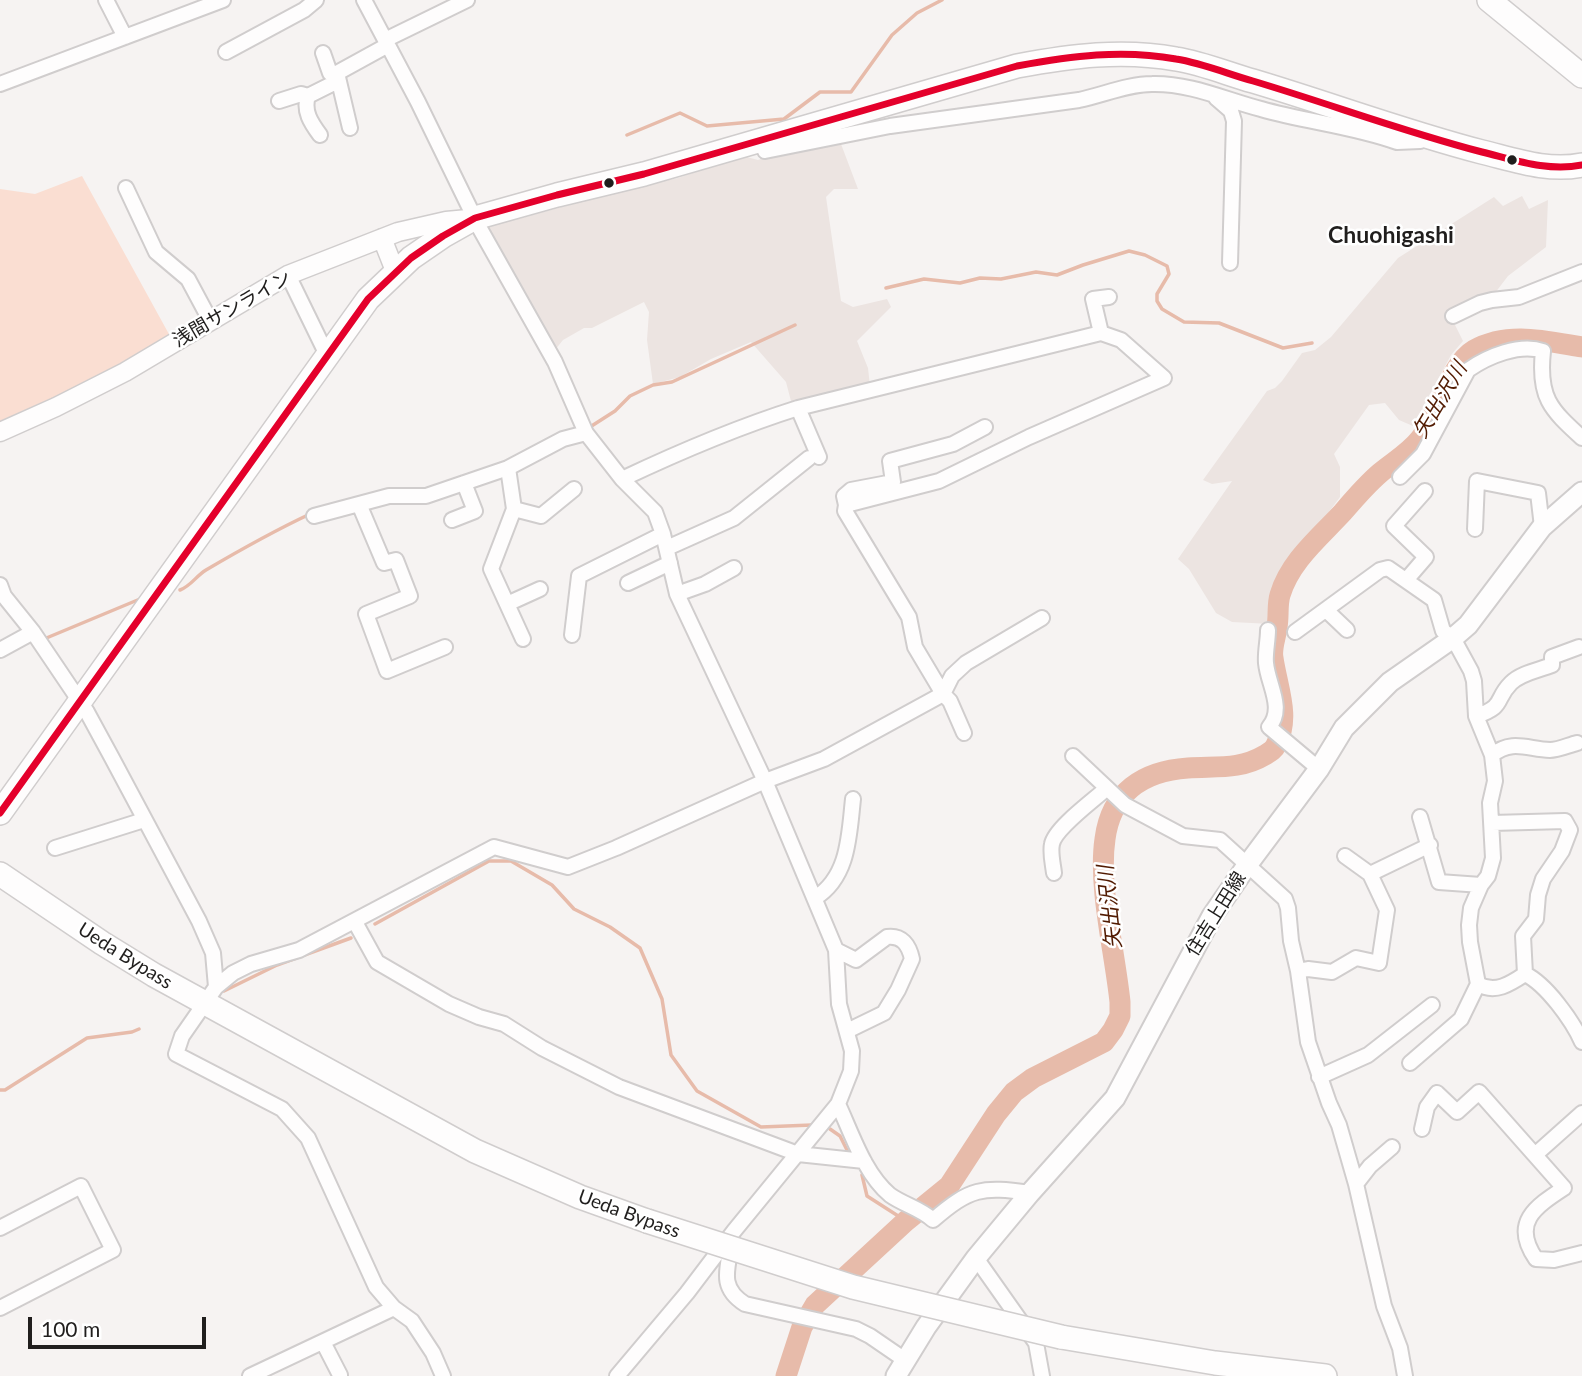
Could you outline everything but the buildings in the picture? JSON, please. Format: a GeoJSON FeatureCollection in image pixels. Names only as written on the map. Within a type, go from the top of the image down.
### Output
{"type":"FeatureCollection","features":[{"type":"Feature","properties":{"kind":"highway"},"geometry":{"type":"LineString","coordinates":[[1489,0],[1582,76]]}},
{"type":"Feature","properties":{"kind":"highway"},"geometry":{"type":"LineString","coordinates":[[0,813],[368,299],[395,271],[427,246],[475,218],[761,141],[1017,66],[1075,55],[1128,53],[1178,59],[1324,102],[1423,135],[1536,166],[1582,165]]}},
{"type":"Feature","properties":{"kind":"highway","name":"Ueda Bypass"},"geometry":{"type":"LineString","coordinates":[[0,874],[102,943],[210,995],[475,1151],[580,1197],[853,1287],[1061,1338],[1215,1363],[1325,1376]]}},
{"type":"Feature","properties":{"kind":"main road","name":"住吉上田線"},"geometry":{"type":"LineString","coordinates":[[901,1368],[975,1258],[1115,1098],[1212,916],[1319,769],[1343,728],[1390,682],[1454,638],[1468,625],[1542,527],[1582,492]]}},
{"type":"Feature","properties":{"kind":"street"},"geometry":{"type":"LineString","coordinates":[[106,0],[125,37]]}},
{"type":"Feature","properties":{"kind":"street"},"geometry":{"type":"LineString","coordinates":[[0,84],[223,0]]}},
{"type":"Feature","properties":{"kind":"street"},"geometry":{"type":"LineString","coordinates":[[226,52],[304,10],[316,0]]}},
{"type":"Feature","properties":{"kind":"street"},"geometry":{"type":"LineString","coordinates":[[364,0],[475,218],[555,362],[586,433],[622,479],[655,512],[665,541],[677,594],[765,781],[836,950],[839,1004],[852,1051],[852,1071],[838,1104],[617,1376]]}},
{"type":"Feature","properties":{"kind":"street"},"geometry":{"type":"LineString","coordinates":[[323,53],[330,73],[337,73],[386,42],[467,0]]}},
{"type":"Feature","properties":{"kind":"street"},"geometry":{"type":"LineString","coordinates":[[279,101],[301,94],[308,96],[332,84],[337,73]]}},
{"type":"Feature","properties":{"kind":"street"},"geometry":{"type":"LineString","coordinates":[[337,73],[350,128]]}},
{"type":"Feature","properties":{"kind":"street"},"geometry":{"type":"LineString","coordinates":[[761,141],[765,151],[890,127],[1079,100],[1154,83],[1210,93],[1260,109],[1397,142],[1420,141],[1423,135]]}},
{"type":"Feature","properties":{"kind":"street"},"geometry":{"type":"LineString","coordinates":[[1210,93],[1227,106],[1234,121],[1230,263]]}},
{"type":"Feature","properties":{"kind":"street"},"geometry":{"type":"LineString","coordinates":[[308,96],[305,104],[310,121],[320,135]]}},
{"type":"Feature","properties":{"kind":"street"},"geometry":{"type":"LineString","coordinates":[[126,188],[156,252],[188,279],[211,322]]}},
{"type":"Feature","properties":{"kind":"street","name":"浅間サンライン"},"geometry":{"type":"LineString","coordinates":[[0,432],[125,372],[288,275],[382,238],[421,226],[475,218]]}},
{"type":"Feature","properties":{"kind":"street"},"geometry":{"type":"LineString","coordinates":[[382,238],[395,271]]}},
{"type":"Feature","properties":{"kind":"street"},"geometry":{"type":"LineString","coordinates":[[1453,316],[1480,303],[1519,297],[1582,272]]}},
{"type":"Feature","properties":{"kind":"street"},"geometry":{"type":"LineString","coordinates":[[288,275],[327,355]]}},
{"type":"Feature","properties":{"kind":"street"},"geometry":{"type":"LineString","coordinates":[[1101,333],[1093,299],[1109,297]]}},
{"type":"Feature","properties":{"kind":"street"},"geometry":{"type":"LineString","coordinates":[[622,479],[720,436],[798,408],[1101,333],[1121,340],[1164,378],[1029,437],[939,481],[846,505]]}},
{"type":"Feature","properties":{"kind":"street"},"geometry":{"type":"LineString","coordinates":[[1400,477],[1423,454],[1468,369],[1512,350],[1534,348],[1543,351],[1543,379],[1549,405],[1582,438]]}},
{"type":"Feature","properties":{"kind":"street"},"geometry":{"type":"LineString","coordinates":[[572,635],[579,576],[665,541],[734,518],[814,458],[798,408]]}},
{"type":"Feature","properties":{"kind":"street"},"geometry":{"type":"LineString","coordinates":[[964,733],[950,701],[915,647],[909,617],[845,511],[844,496],[852,491],[893,482],[890,461],[953,444],[985,427]]}},
{"type":"Feature","properties":{"kind":"street"},"geometry":{"type":"LineString","coordinates":[[314,516],[389,496],[426,496],[508,468],[562,439],[586,433]]}},
{"type":"Feature","properties":{"kind":"street"},"geometry":{"type":"LineString","coordinates":[[508,468],[513,509],[491,569],[523,639]]}},
{"type":"Feature","properties":{"kind":"street"},"geometry":{"type":"LineString","coordinates":[[1475,528],[1478,481],[1538,493],[1542,527]]}},
{"type":"Feature","properties":{"kind":"street"},"geometry":{"type":"LineString","coordinates":[[452,520],[475,511],[464,483]]}},
{"type":"Feature","properties":{"kind":"street"},"geometry":{"type":"LineString","coordinates":[[513,509],[541,516],[574,489]]}},
{"type":"Feature","properties":{"kind":"street"},"geometry":{"type":"LineString","coordinates":[[1407,579],[1426,558],[1394,526],[1425,491]]}},
{"type":"Feature","properties":{"kind":"street"},"geometry":{"type":"LineString","coordinates":[[359,505],[384,563],[396,560],[410,596],[366,614],[387,671],[445,647]]}},
{"type":"Feature","properties":{"kind":"street"},"geometry":{"type":"LineString","coordinates":[[628,583],[670,563]]}},
{"type":"Feature","properties":{"kind":"street"},"geometry":{"type":"LineString","coordinates":[[677,594],[705,584],[734,568]]}},
{"type":"Feature","properties":{"kind":"street"},"geometry":{"type":"LineString","coordinates":[[1295,632],[1381,570],[1388,568],[1434,600],[1443,631],[1454,638],[1475,681],[1476,716],[1492,755],[1495,781],[1490,803],[1493,858],[1488,876],[1471,908],[1469,925],[1478,984],[1461,1019],[1410,1063]]}},
{"type":"Feature","properties":{"kind":"street"},"geometry":{"type":"LineString","coordinates":[[0,585],[4,596],[33,632],[99,735],[199,921],[213,953],[210,995]]}},
{"type":"Feature","properties":{"kind":"street"},"geometry":{"type":"LineString","coordinates":[[507,604],[540,589]]}},
{"type":"Feature","properties":{"kind":"street"},"geometry":{"type":"LineString","coordinates":[[1326,610],[1347,630]]}},
{"type":"Feature","properties":{"kind":"street"},"geometry":{"type":"LineString","coordinates":[[443,1376],[433,1353],[412,1321],[394,1308],[376,1287],[308,1138],[282,1109],[176,1054],[182,1036],[210,995],[233,974],[251,964],[299,950],[494,847],[568,867],[765,781],[824,760],[943,694],[953,676],[966,663],[1042,618]]}},
{"type":"Feature","properties":{"kind":"street"},"geometry":{"type":"LineString","coordinates":[[1268,630],[1266,662],[1275,701],[1275,719],[1269,727],[1319,769]]}},
{"type":"Feature","properties":{"kind":"street"},"geometry":{"type":"LineString","coordinates":[[0,650],[33,632]]}},
{"type":"Feature","properties":{"kind":"street"},"geometry":{"type":"LineString","coordinates":[[1476,716],[1493,710],[1510,683],[1521,676],[1552,665],[1552,657],[1580,647]]}},
{"type":"Feature","properties":{"kind":"street"},"geometry":{"type":"LineString","coordinates":[[1492,755],[1503,747],[1514,744],[1551,750],[1577,743]]}},
{"type":"Feature","properties":{"kind":"street"},"geometry":{"type":"LineString","coordinates":[[1073,756],[1125,805],[1183,836],[1220,840],[1285,899],[1308,1042],[1339,1125],[1356,1184],[1384,1306],[1400,1348],[1405,1376]]}},
{"type":"Feature","properties":{"kind":"street"},"geometry":{"type":"LineString","coordinates":[[1054,873],[1051,848],[1053,840],[1060,830],[1108,789]]}},
{"type":"Feature","properties":{"kind":"street"},"geometry":{"type":"LineString","coordinates":[[814,898],[833,881],[842,867],[853,799]]}},
{"type":"Feature","properties":{"kind":"street"},"geometry":{"type":"LineString","coordinates":[[1420,817],[1439,883],[1481,885]]}},
{"type":"Feature","properties":{"kind":"street"},"geometry":{"type":"LineString","coordinates":[[55,848],[144,820]]}},
{"type":"Feature","properties":{"kind":"street"},"geometry":{"type":"LineString","coordinates":[[1492,823],[1565,821],[1570,830],[1562,851],[1543,879],[1538,895],[1536,919],[1523,936],[1525,974]]}},
{"type":"Feature","properties":{"kind":"street"},"geometry":{"type":"LineString","coordinates":[[1370,874],[1430,845]]}},
{"type":"Feature","properties":{"kind":"street"},"geometry":{"type":"LineString","coordinates":[[1298,971],[1308,969],[1332,972],[1356,958],[1379,963],[1387,910],[1370,874],[1345,856]]}},
{"type":"Feature","properties":{"kind":"street"},"geometry":{"type":"LineString","coordinates":[[355,922],[377,962],[449,1004],[504,1024],[542,1048],[619,1087],[799,1154],[864,1161]]}},
{"type":"Feature","properties":{"kind":"street"},"geometry":{"type":"LineString","coordinates":[[836,950],[856,960],[892,936],[898,937],[907,945],[912,959],[884,1013],[847,1031]]}},
{"type":"Feature","properties":{"kind":"street"},"geometry":{"type":"LineString","coordinates":[[1478,984],[1485,988],[1501,988],[1525,974]]}},
{"type":"Feature","properties":{"kind":"street"},"geometry":{"type":"LineString","coordinates":[[1525,974],[1538,980],[1567,1017],[1582,1042]]}},
{"type":"Feature","properties":{"kind":"street"},"geometry":{"type":"LineString","coordinates":[[1319,1077],[1368,1055],[1432,1005]]}},
{"type":"Feature","properties":{"kind":"street"},"geometry":{"type":"LineString","coordinates":[[1567,1017],[1582,1010]]}},
{"type":"Feature","properties":{"kind":"street"},"geometry":{"type":"LineString","coordinates":[[1422,1129],[1427,1107],[1437,1093],[1457,1112],[1479,1092],[1564,1188],[1528,1215],[1525,1226],[1528,1248],[1536,1259],[1554,1260],[1582,1253]]}},
{"type":"Feature","properties":{"kind":"street"},"geometry":{"type":"LineString","coordinates":[[838,1104],[864,1161],[889,1194],[913,1205],[933,1220],[955,1201],[971,1193],[988,1189],[1030,1193]]}},
{"type":"Feature","properties":{"kind":"street"},"geometry":{"type":"LineString","coordinates":[[1536,1154],[1582,1113]]}},
{"type":"Feature","properties":{"kind":"street"},"geometry":{"type":"LineString","coordinates":[[1356,1184],[1370,1166],[1392,1147]]}},
{"type":"Feature","properties":{"kind":"street"},"geometry":{"type":"LineString","coordinates":[[0,1228],[81,1186],[113,1250],[0,1308]]}},
{"type":"Feature","properties":{"kind":"street"},"geometry":{"type":"LineString","coordinates":[[734,1231],[726,1279],[730,1292],[746,1304],[856,1329],[901,1368]]}},
{"type":"Feature","properties":{"kind":"street"},"geometry":{"type":"LineString","coordinates":[[975,1258],[1036,1343],[1042,1376]]}},
{"type":"Feature","properties":{"kind":"street"},"geometry":{"type":"LineString","coordinates":[[250,1376],[394,1308]]}},
{"type":"Feature","properties":{"kind":"street"},"geometry":{"type":"LineString","coordinates":[[323,1342],[340,1376]]}},
{"type":"Feature","properties":{"kind":"shaded area"},"geometry":{"type":"Polygon","coordinates":[[[841,144],[858,189],[834,189],[826,197],[841,301],[853,307],[887,299],[891,307],[857,341],[868,368],[870,386],[792,405],[786,382],[751,342],[711,359],[680,377],[653,384],[647,340],[649,312],[644,302],[592,328],[584,328],[563,340],[555,350],[486,231],[488,227],[678,178],[743,156],[758,160],[779,152],[841,144]]]}},
{"type":"Feature","properties":{"kind":"shaded area"},"geometry":{"type":"Polygon","coordinates":[[[82,176],[170,336],[49,403],[0,424],[0,189],[35,194],[82,176]]]}},
{"type":"Feature","properties":{"kind":"shaded area"},"geometry":{"type":"Polygon","coordinates":[[[1522,196],[1529,209],[1548,200],[1546,247],[1508,276],[1495,293],[1450,315],[1463,341],[1451,355],[1413,426],[1399,420],[1385,403],[1369,405],[1334,454],[1340,467],[1340,497],[1287,568],[1274,593],[1271,624],[1232,622],[1216,613],[1189,569],[1178,559],[1232,481],[1212,484],[1203,480],[1267,391],[1282,381],[1302,353],[1315,350],[1331,337],[1398,258],[1494,197],[1503,206],[1522,196]]]}},
{"type":"Feature","properties":{"kind":"waterway"},"geometry":{"type":"LineString","coordinates":[[627,135],[680,113],[707,126],[784,119],[820,92],[851,92],[892,35],[917,13],[942,0]]}},
{"type":"Feature","properties":{"kind":"waterway"},"geometry":{"type":"LineString","coordinates":[[886,288],[924,279],[960,283],[1036,272],[1057,275],[1129,251],[1145,255],[1167,266],[1169,274],[1157,294],[1157,301],[1162,309],[1184,322],[1219,323],[1283,348],[1312,343]]}},
{"type":"Feature","properties":{"kind":"waterway"},"geometry":{"type":"LineString","coordinates":[[590,427],[615,411],[630,396],[653,385],[672,382],[795,325]]}},
{"type":"Feature","properties":{"kind":"waterway","name":"矢出沢川"},"geometry":{"type":"LineString","coordinates":[[786,1376],[802,1327],[815,1305],[906,1221],[949,1186],[996,1114],[1014,1092],[1033,1078],[1104,1042],[1113,1030],[1120,1016],[1120,1002],[1104,877],[1103,857],[1108,823],[1122,797],[1144,779],[1172,770],[1246,763],[1274,748],[1280,734],[1283,713],[1273,646],[1280,595],[1298,560],[1370,482],[1420,439],[1451,378],[1474,350],[1487,344],[1514,339],[1541,340],[1582,347]]}},
{"type":"Feature","properties":{"kind":"waterway"},"geometry":{"type":"LineString","coordinates":[[180,590],[206,570],[310,514]]}},
{"type":"Feature","properties":{"kind":"waterway"},"geometry":{"type":"LineString","coordinates":[[44,639],[140,599]]}},
{"type":"Feature","properties":{"kind":"waterway"},"geometry":{"type":"LineString","coordinates":[[375,924],[489,861],[511,861],[552,885],[574,909],[610,927],[640,948],[662,999],[671,1055],[697,1091],[761,1127],[812,1125]]}},
{"type":"Feature","properties":{"kind":"waterway"},"geometry":{"type":"LineString","coordinates":[[224,991],[277,965],[351,938]]}},
{"type":"Feature","properties":{"kind":"waterway"},"geometry":{"type":"LineString","coordinates":[[0,1090],[5,1090],[87,1038],[139,1029]]}},
{"type":"Feature","properties":{"kind":"waterway"},"geometry":{"type":"LineString","coordinates":[[830,1129],[840,1136],[848,1152]]}},
{"type":"Feature","properties":{"kind":"waterway"},"geometry":{"type":"LineString","coordinates":[[862,1175],[867,1196],[906,1221]]}},
{"type":"Feature","properties":{"kind":"transit line"},"geometry":{"type":"LineString","coordinates":[[0,813],[368,299],[411,258],[475,218],[644,174],[1017,66],[1057,59],[1116,54],[1156,56],[1205,66],[1425,136],[1519,161],[1557,167],[1582,165]]}},
{"type":"Feature","properties":{"kind":"district","name":"Chuohigashi"},"geometry":{"type":"Point","coordinates":[1391,236]}}]}
